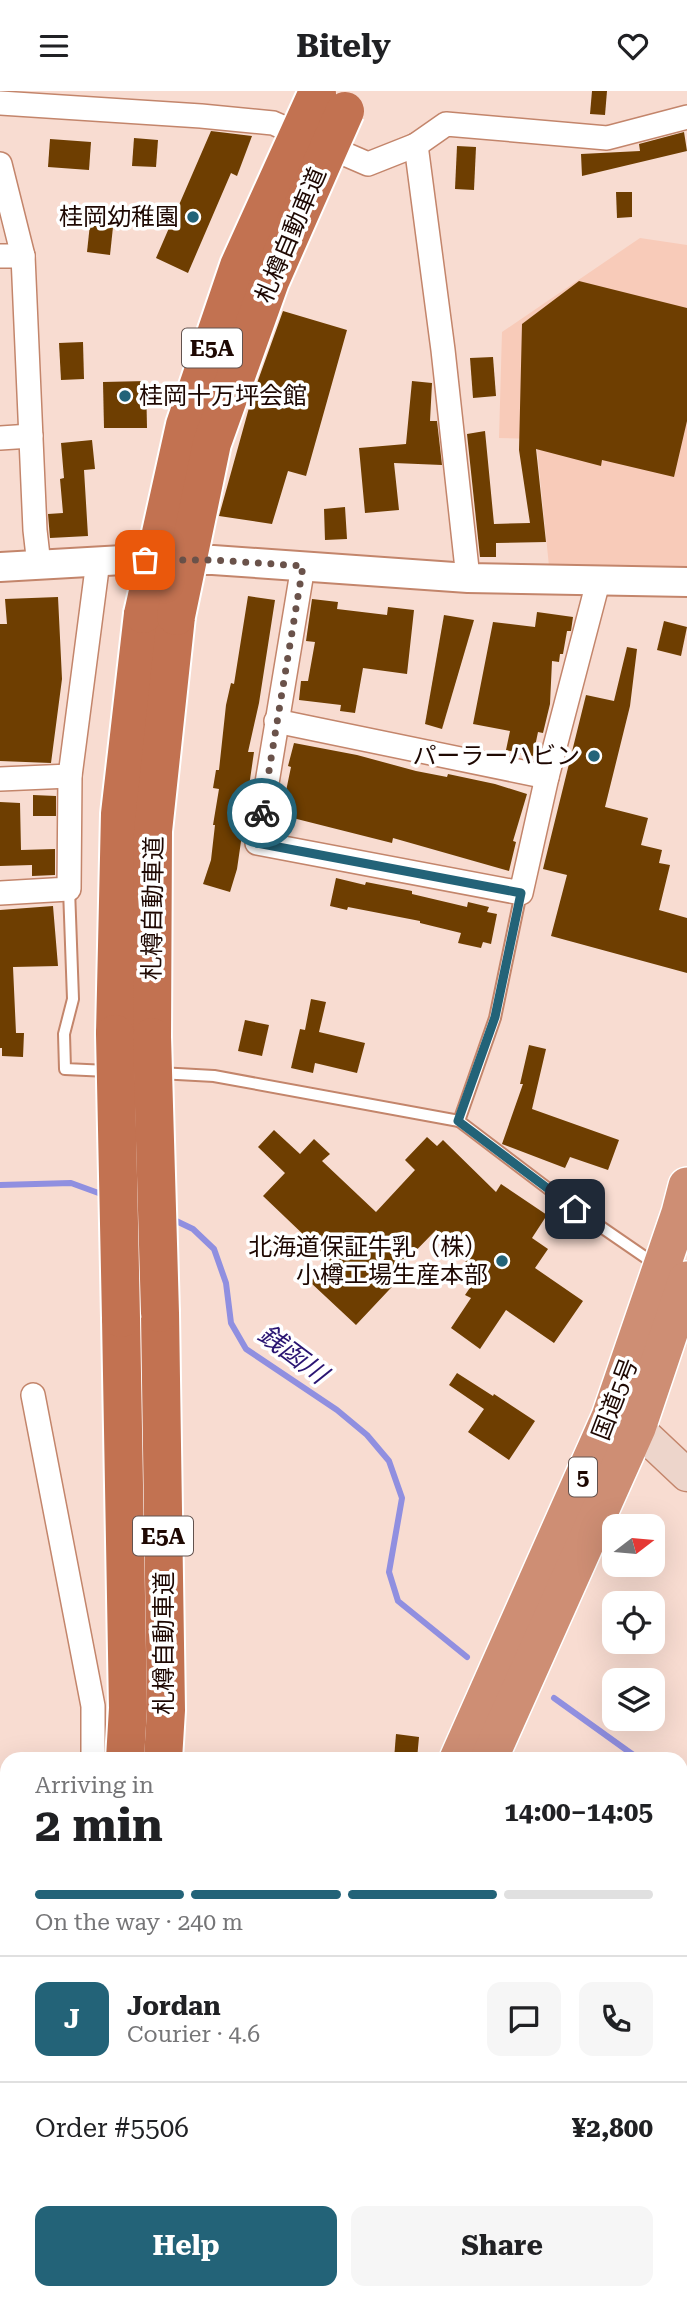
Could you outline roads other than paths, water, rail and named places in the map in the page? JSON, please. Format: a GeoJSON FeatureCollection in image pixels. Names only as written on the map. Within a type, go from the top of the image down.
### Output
{"type":"FeatureCollection","features":[{"type":"Feature","properties":{"kind":"highway","name":"札樽自動車道"},"geometry":{"type":"LineString","coordinates":[[125,1752],[128,1708],[121,1318],[153,831],[160,615],[212,443],[334,97]]}},
{"type":"Feature","properties":{"kind":"highway","name":"札樽自動車道"},"geometry":{"type":"LineString","coordinates":[[138,1048],[160,1313],[166,1710],[163,1752]]}},
{"type":"Feature","properties":{"kind":"highway","name":"国道5号"},"geometry":{"type":"LineString","coordinates":[[492,1752],[623,1423],[674,1274],[687,1186]]}},
{"type":"Feature","properties":{"kind":"highway","name":"国道5号"},"geometry":{"type":"LineString","coordinates":[[461,1752],[623,1423]]}},
{"type":"Feature","properties":{"kind":"main road"},"geometry":{"type":"LineString","coordinates":[[623,1423],[687,1475]]}},
{"type":"Feature","properties":{"kind":"street"},"geometry":{"type":"LineString","coordinates":[[0,103],[273,123],[368,164],[416,145],[446,124],[607,138],[687,117]]}},
{"type":"Feature","properties":{"kind":"street"},"geometry":{"type":"LineString","coordinates":[[416,145],[443,350],[468,578]]}},
{"type":"Feature","properties":{"kind":"street"},"geometry":{"type":"LineString","coordinates":[[0,164],[31,436],[39,565]]}},
{"type":"Feature","properties":{"kind":"street"},"geometry":{"type":"LineString","coordinates":[[0,438],[31,436]]}},
{"type":"Feature","properties":{"kind":"street"},"geometry":{"type":"LineString","coordinates":[[0,567],[98,561],[213,560],[468,578],[687,582]]}},
{"type":"Feature","properties":{"kind":"street"},"geometry":{"type":"LineString","coordinates":[[0,893],[69,889],[70,776],[98,561]]}},
{"type":"Feature","properties":{"kind":"street"},"geometry":{"type":"LineString","coordinates":[[303,566],[257,843],[521,893],[547,777],[598,582]]}},
{"type":"Feature","properties":{"kind":"street"},"geometry":{"type":"LineString","coordinates":[[276,721],[547,777]]}},
{"type":"Feature","properties":{"kind":"street"},"geometry":{"type":"LineString","coordinates":[[0,779],[70,776]]}},
{"type":"Feature","properties":{"kind":"street"},"geometry":{"type":"LineString","coordinates":[[33,1395],[93,1706],[93,1752]]}},
{"type":"Feature","properties":{"kind":"lane"},"geometry":{"type":"LineString","coordinates":[[69,889],[73,999],[64,1034],[65,1069],[133,1072]]}},
{"type":"Feature","properties":{"kind":"lane"},"geometry":{"type":"LineString","coordinates":[[458,1121],[495,1017],[521,893]]}},
{"type":"Feature","properties":{"kind":"lane"},"geometry":{"type":"LineString","coordinates":[[138,1048],[214,1076],[458,1121],[575,1209],[674,1274]]}},
{"type":"Feature","properties":{"kind":"waterway","name":"銭函川"},"geometry":{"type":"LineString","coordinates":[[0,1185],[71,1183],[104,1195]]}},
{"type":"Feature","properties":{"kind":"waterway","name":"銭函川"},"geometry":{"type":"LineString","coordinates":[[170,1218],[193,1229],[214,1249],[226,1283],[231,1323],[246,1349],[337,1410],[367,1435],[389,1461],[402,1498],[389,1572],[398,1601],[467,1657]]}},
{"type":"Feature","properties":{"kind":"waterway","name":"銭函川"},"geometry":{"type":"LineString","coordinates":[[554,1698],[629,1752]]}},
{"type":"Feature","properties":{"kind":"place","name":"桂岡幼稚園"},"geometry":{"type":"Point","coordinates":[193,217]}},
{"type":"Feature","properties":{"kind":"place","name":"桂岡十万坪会館"},"geometry":{"type":"Point","coordinates":[125,396]}},
{"type":"Feature","properties":{"kind":"place","name":"パーラーハビン"},"geometry":{"type":"Point","coordinates":[594,756]}},
{"type":"Feature","properties":{"kind":"place","name":"北海道保証牛乳（株） 小樽工場生産本部"},"geometry":{"type":"Point","coordinates":[502,1261]}}]}
